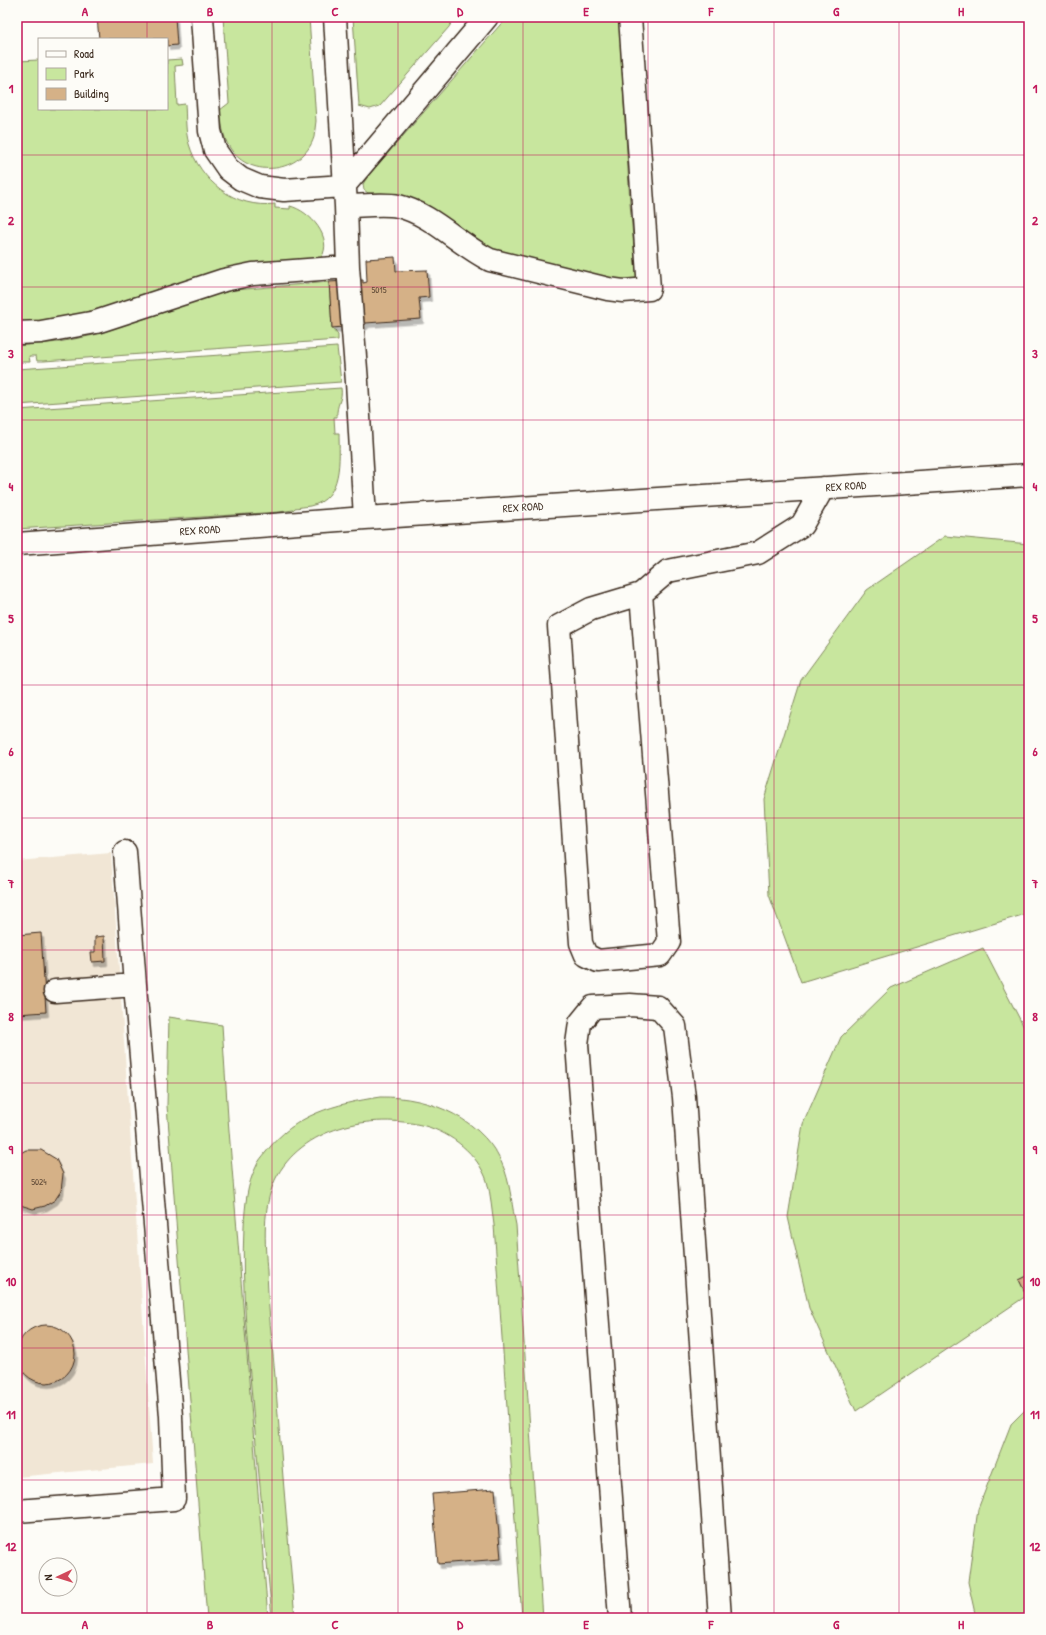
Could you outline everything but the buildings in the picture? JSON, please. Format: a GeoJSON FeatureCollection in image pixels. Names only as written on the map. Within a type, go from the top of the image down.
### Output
{"type":"FeatureCollection","features":[{"type":"Feature","properties":{"kind":"lane"},"geometry":{"type":"LineString","coordinates":[[202,17],[210,131],[215,150],[228,169],[241,179],[260,187],[345,196],[396,205],[414,211],[474,252],[490,260],[608,289],[623,291],[649,289],[630,17]]}},
{"type":"Feature","properties":{"kind":"lane"},"geometry":{"type":"LineString","coordinates":[[335,17],[348,267],[357,382],[365,518]]}},
{"type":"Feature","properties":{"kind":"lane"},"geometry":{"type":"LineString","coordinates":[[345,196],[487,17]]}},
{"type":"Feature","properties":{"kind":"lane"},"geometry":{"type":"LineString","coordinates":[[17,334],[41,332],[96,322],[224,280],[253,274],[348,267]]}},
{"type":"Feature","properties":{"kind":"lane","name":"REX ROAD"},"geometry":{"type":"LineString","coordinates":[[17,544],[365,518],[1029,474]]}},
{"type":"Feature","properties":{"kind":"lane"},"geometry":{"type":"LineString","coordinates":[[641,594],[669,942],[660,955],[598,961],[586,955],[581,943],[559,626],[591,609],[641,594],[668,571],[758,553],[802,525],[823,488]]}},
{"type":"Feature","properties":{"kind":"lane"},"geometry":{"type":"LineString","coordinates":[[17,1511],[174,1499],[171,1416],[125,852]]}},
{"type":"Feature","properties":{"kind":"lane"},"geometry":{"type":"LineString","coordinates":[[55,991],[135,985]]}},
{"type":"Feature","properties":{"kind":"lane"},"geometry":{"type":"LineString","coordinates":[[620,1618],[578,1044],[580,1022],[593,1007],[630,1005],[658,1007],[675,1026],[685,1105],[720,1618]]}},
{"type":"Feature","properties":{"kind":"shaded area"},"geometry":{"type":"Polygon","coordinates":[[[111,853],[153,1464],[17,1477],[17,861],[111,853]]]}},
{"type":"Feature","properties":{"kind":"green space"},"geometry":{"type":"Polygon","coordinates":[[[223,17],[309,17],[316,121],[314,137],[308,149],[299,158],[288,165],[275,168],[262,168],[250,165],[239,158],[230,148],[225,139],[220,110],[229,103],[223,17]]]}},
{"type":"Feature","properties":{"kind":"green space"},"geometry":{"type":"Polygon","coordinates":[[[353,17],[455,17],[449,27],[380,106],[370,109],[359,106],[353,17]]]}},
{"type":"Feature","properties":{"kind":"green space"},"geometry":{"type":"Polygon","coordinates":[[[507,17],[619,17],[630,204],[637,282],[616,282],[491,251],[415,200],[397,195],[368,193],[364,190],[363,184],[368,176],[507,17]]]}},
{"type":"Feature","properties":{"kind":"green space"},"geometry":{"type":"Polygon","coordinates":[[[182,59],[183,65],[175,66],[177,105],[185,104],[186,129],[189,144],[201,170],[210,181],[233,197],[246,202],[275,204],[275,208],[290,209],[290,206],[305,213],[318,226],[322,234],[324,250],[321,258],[77,317],[17,325],[17,61],[38,60],[38,110],[168,110],[168,60],[182,59]]]}},
{"type":"Feature","properties":{"kind":"green space"},"geometry":{"type":"Polygon","coordinates":[[[329,282],[332,327],[338,335],[338,340],[44,361],[37,361],[36,356],[29,356],[30,362],[17,362],[17,346],[59,342],[94,335],[221,293],[234,290],[329,282]]]}},
{"type":"Feature","properties":{"kind":"green space"},"geometry":{"type":"Polygon","coordinates":[[[337,347],[341,382],[17,405],[17,369],[337,347]]]}},
{"type":"Feature","properties":{"kind":"green space"},"geometry":{"type":"Polygon","coordinates":[[[341,388],[337,417],[334,417],[335,433],[339,433],[339,465],[334,486],[329,495],[321,502],[310,506],[279,512],[17,529],[17,410],[341,388]]]}},
{"type":"Feature","properties":{"kind":"green space"},"geometry":{"type":"Polygon","coordinates":[[[945,536],[1029,544],[1029,913],[801,982],[769,895],[764,799],[801,680],[867,590],[945,536]]]}},
{"type":"Feature","properties":{"kind":"green space"},"geometry":{"type":"Polygon","coordinates":[[[983,948],[1029,1037],[1029,1294],[856,1411],[809,1308],[788,1217],[803,1124],[841,1037],[891,988],[983,948]]]}},
{"type":"Feature","properties":{"kind":"green space"},"geometry":{"type":"Polygon","coordinates":[[[169,1017],[222,1025],[228,1118],[268,1618],[207,1618],[167,1106],[169,1017]]]}},
{"type":"Feature","properties":{"kind":"green space"},"geometry":{"type":"Polygon","coordinates":[[[380,1097],[418,1101],[454,1114],[471,1125],[485,1138],[497,1153],[505,1171],[516,1225],[543,1618],[522,1618],[494,1225],[487,1181],[477,1162],[454,1139],[435,1129],[425,1126],[404,1122],[383,1121],[361,1123],[340,1128],[320,1136],[302,1147],[287,1162],[275,1180],[268,1202],[265,1237],[268,1298],[295,1618],[272,1618],[244,1295],[244,1226],[249,1188],[259,1161],[277,1139],[290,1128],[317,1113],[332,1107],[380,1097]]]}},
{"type":"Feature","properties":{"kind":"green space"},"geometry":{"type":"Polygon","coordinates":[[[1029,1406],[1029,1618],[976,1618],[968,1582],[978,1509],[1011,1424],[1029,1406]]]}}]}
